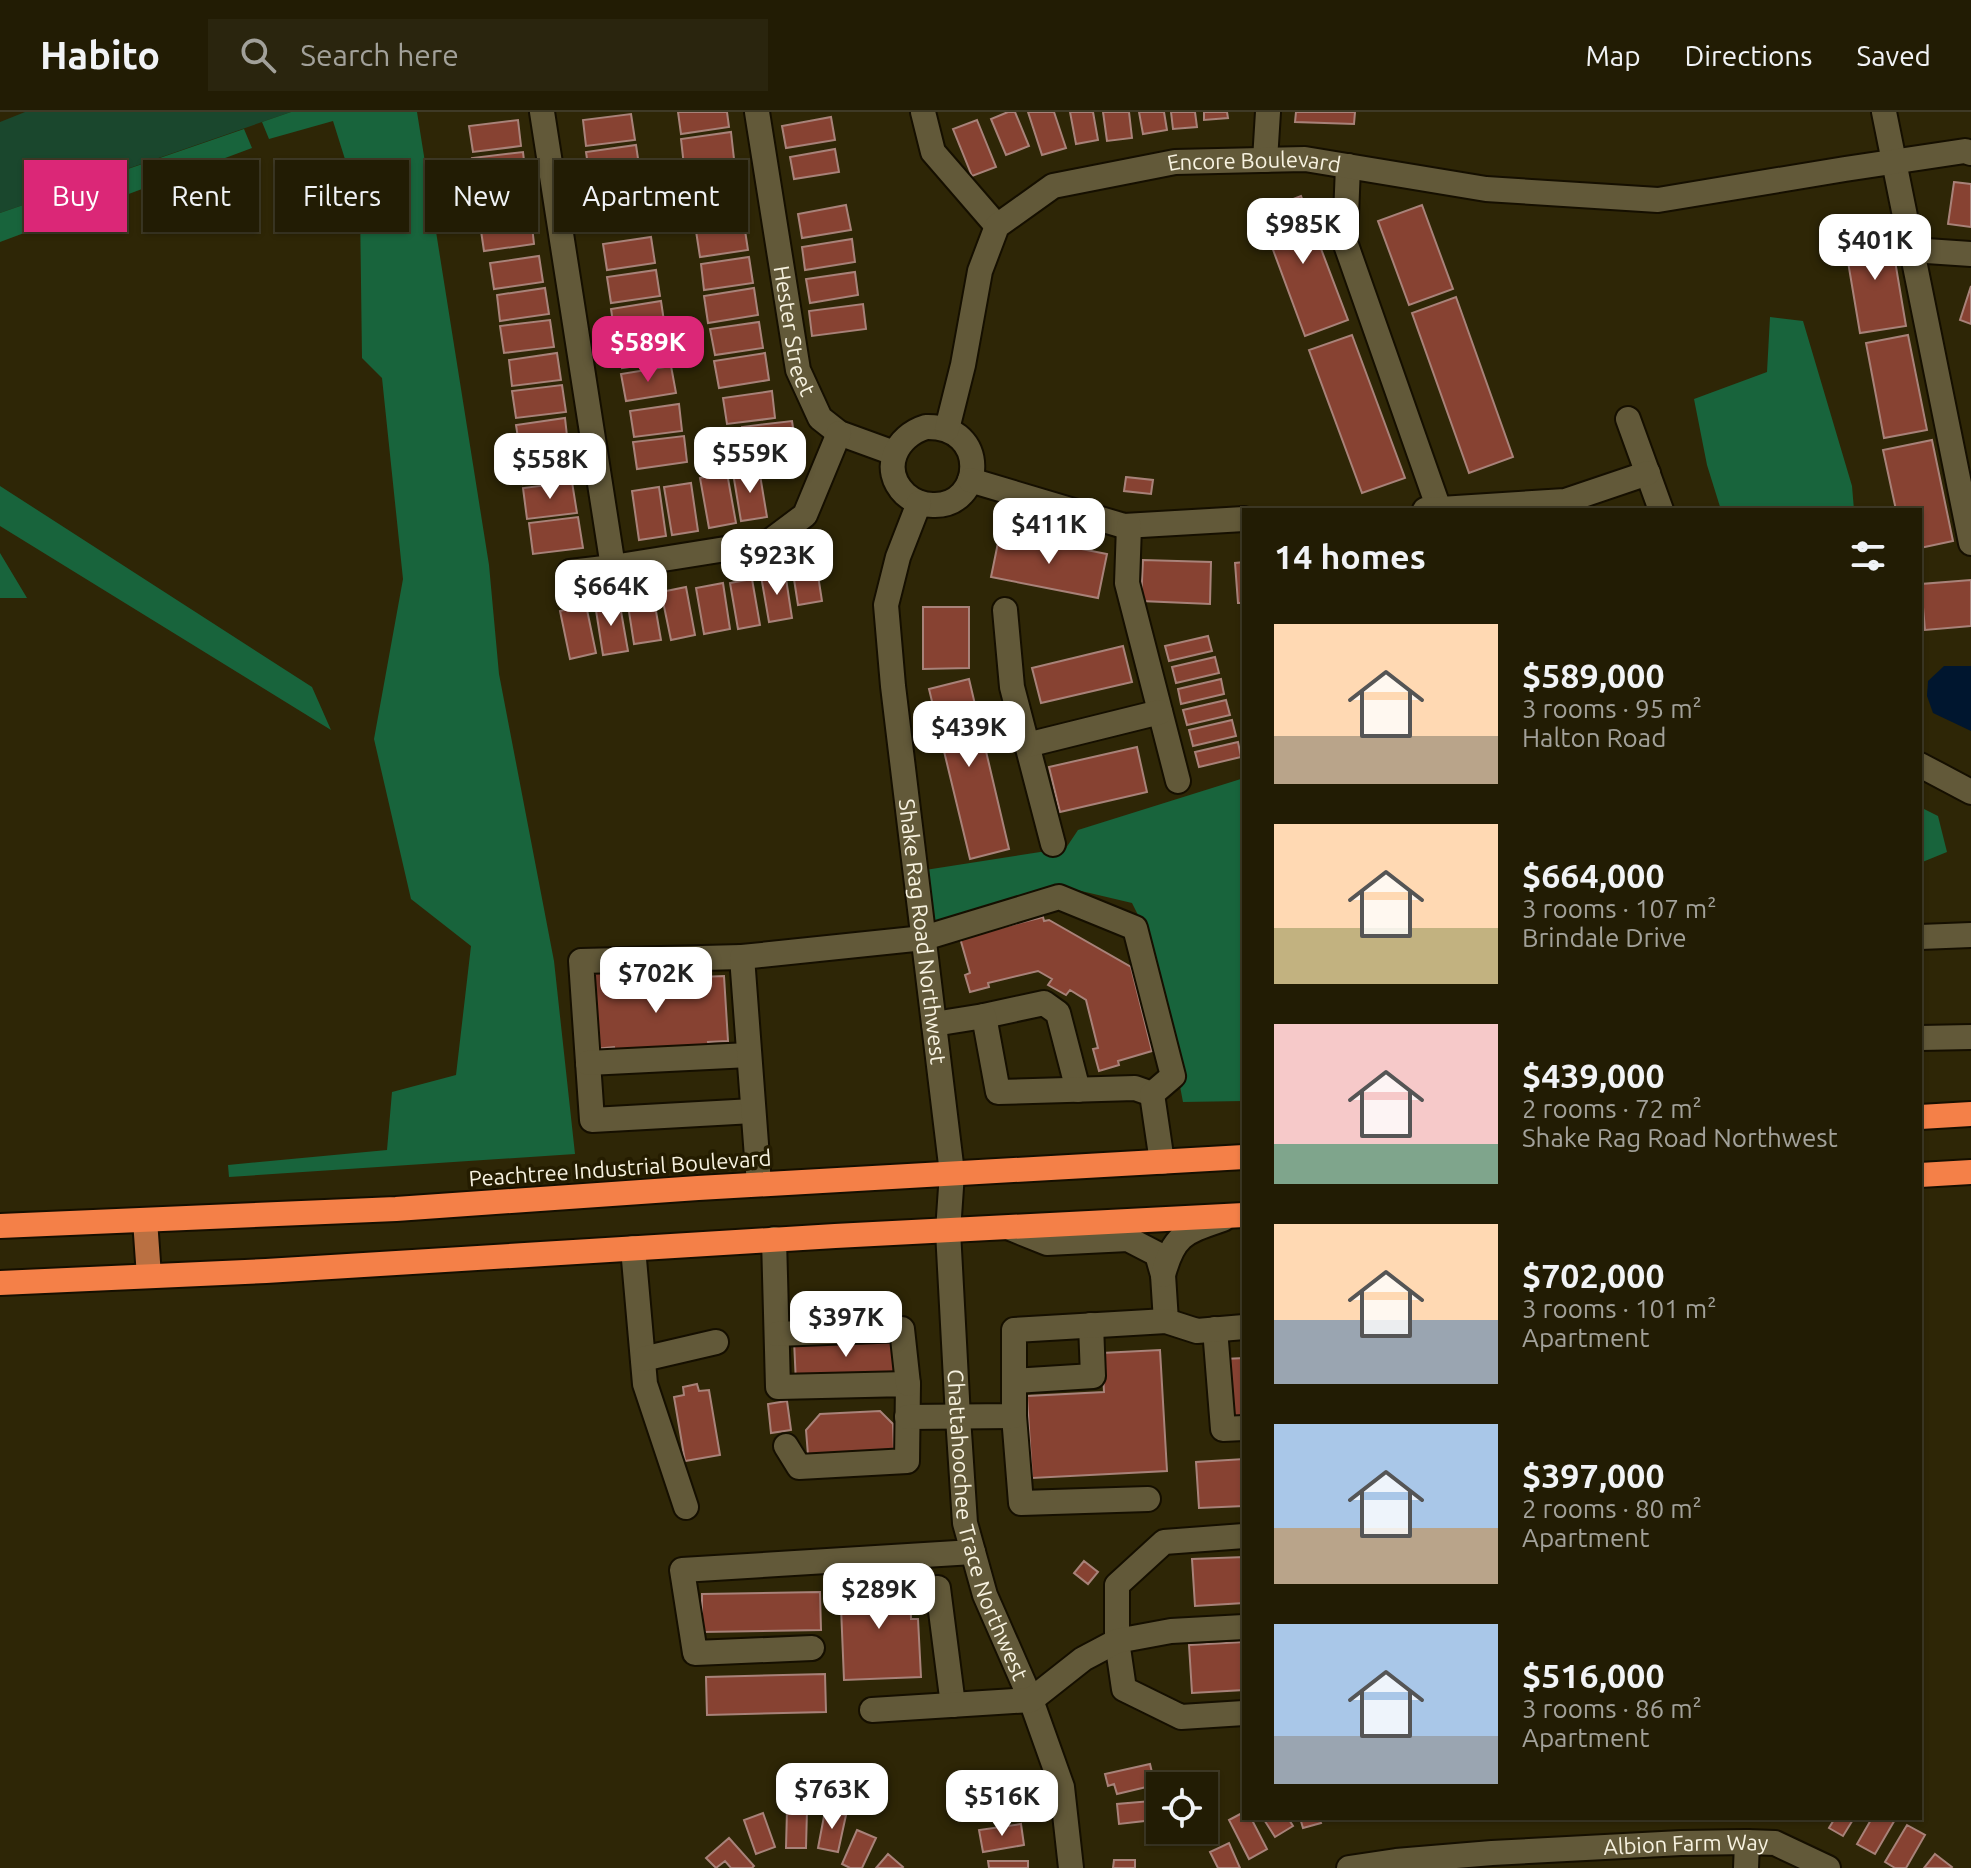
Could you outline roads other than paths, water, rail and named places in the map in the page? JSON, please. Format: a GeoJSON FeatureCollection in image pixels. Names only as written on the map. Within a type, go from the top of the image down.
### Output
{"type":"FeatureCollection","features":[{"type":"Feature","properties":{"kind":"highway"},"geometry":{"type":"LineString","coordinates":[[1922,1117],[1971,1114]]}},
{"type":"Feature","properties":{"kind":"highway","name":"Peachtree Industrial Boulevard"},"geometry":{"type":"LineString","coordinates":[[0,1226],[396,1209],[759,1184],[1242,1157]]}},
{"type":"Feature","properties":{"kind":"highway"},"geometry":{"type":"LineString","coordinates":[[1922,1175],[1971,1172]]}},
{"type":"Feature","properties":{"kind":"highway"},"geometry":{"type":"LineString","coordinates":[[0,1283],[266,1271],[774,1239],[1239,1215]]}},
{"type":"Feature","properties":{"kind":"main road"},"geometry":{"type":"LineString","coordinates":[[145,1220],[149,1276]]}},
{"type":"Feature","properties":{"kind":"street"},"geometry":{"type":"LineString","coordinates":[[542,112],[613,567]]}},
{"type":"Feature","properties":{"kind":"street","name":"Hester Street"},"geometry":{"type":"LineString","coordinates":[[757,112],[798,370],[820,418],[839,433],[894,453]]}},
{"type":"Feature","properties":{"kind":"street"},"geometry":{"type":"LineString","coordinates":[[923,112],[933,152],[997,226],[980,271],[963,365],[947,429]]}},
{"type":"Feature","properties":{"kind":"street"},"geometry":{"type":"LineString","coordinates":[[1265,160],[1268,112]]}},
{"type":"Feature","properties":{"kind":"street"},"geometry":{"type":"LineString","coordinates":[[1884,112],[1971,543]]}},
{"type":"Feature","properties":{"kind":"street","name":"Encore Boulevard"},"geometry":{"type":"LineString","coordinates":[[997,226],[1053,186],[1175,162],[1305,159],[1486,189],[1658,200],[1894,161],[1965,151],[1971,153]]}},
{"type":"Feature","properties":{"kind":"street"},"geometry":{"type":"LineString","coordinates":[[1348,166],[1345,242],[1439,508]]}},
{"type":"Feature","properties":{"kind":"street"},"geometry":{"type":"LineString","coordinates":[[1912,250],[1971,254]]}},
{"type":"Feature","properties":{"kind":"street"},"geometry":{"type":"LineString","coordinates":[[1628,419],[1660,508]]}},
{"type":"Feature","properties":{"kind":"street"},"geometry":{"type":"LineString","coordinates":[[947,429],[964,441],[969,450],[973,470],[970,480],[950,502],[940,505],[919,503],[902,491],[897,483],[894,453],[916,430],[947,429]]}},
{"type":"Feature","properties":{"kind":"street"},"geometry":{"type":"LineString","coordinates":[[570,572],[769,542],[805,515],[839,433]]}},
{"type":"Feature","properties":{"kind":"street"},"geometry":{"type":"LineString","coordinates":[[1455,508],[1565,501],[1648,473]]}},
{"type":"Feature","properties":{"kind":"street"},"geometry":{"type":"LineString","coordinates":[[970,480],[1124,526],[1242,519]]}},
{"type":"Feature","properties":{"kind":"street","name":"Shake Rag Road Northwest"},"geometry":{"type":"LineString","coordinates":[[919,503],[898,557],[886,605],[952,1173]]}},
{"type":"Feature","properties":{"kind":"street"},"geometry":{"type":"LineString","coordinates":[[1129,526],[1127,583],[1178,781]]}},
{"type":"Feature","properties":{"kind":"street"},"geometry":{"type":"LineString","coordinates":[[1005,610],[1012,687],[1053,844]]}},
{"type":"Feature","properties":{"kind":"street"},"geometry":{"type":"LineString","coordinates":[[1027,745],[1160,712]]}},
{"type":"Feature","properties":{"kind":"street"},"geometry":{"type":"LineString","coordinates":[[1922,766],[1971,792]]}},
{"type":"Feature","properties":{"kind":"street"},"geometry":{"type":"LineString","coordinates":[[753,1111],[592,1120],[581,961],[742,957],[924,938],[1059,897],[1135,928],[1173,1076],[1152,1094]]}},
{"type":"Feature","properties":{"kind":"street"},"geometry":{"type":"LineString","coordinates":[[1922,937],[1971,935]]}},
{"type":"Feature","properties":{"kind":"street"},"geometry":{"type":"LineString","coordinates":[[742,957],[759,1184]]}},
{"type":"Feature","properties":{"kind":"street"},"geometry":{"type":"LineString","coordinates":[[934,1024],[1044,1003],[1058,1013],[1078,1090]]}},
{"type":"Feature","properties":{"kind":"street"},"geometry":{"type":"LineString","coordinates":[[984,1016],[998,1092],[1135,1088],[1152,1094]]}},
{"type":"Feature","properties":{"kind":"street"},"geometry":{"type":"LineString","coordinates":[[1922,1038],[1971,1037]]}},
{"type":"Feature","properties":{"kind":"street"},"geometry":{"type":"LineString","coordinates":[[588,1063],[749,1055]]}},
{"type":"Feature","properties":{"kind":"street"},"geometry":{"type":"LineString","coordinates":[[1152,1094],[1162,1162]]}},
{"type":"Feature","properties":{"kind":"street","name":"Chattahoochee Trace Northwest"},"geometry":{"type":"LineString","coordinates":[[952,1173],[948,1231],[965,1523],[985,1595],[1031,1700],[1062,1787],[1071,1868]]}},
{"type":"Feature","properties":{"kind":"street"},"geometry":{"type":"LineString","coordinates":[[1163,1275],[1169,1253],[1186,1232],[1239,1215]]}},
{"type":"Feature","properties":{"kind":"street"},"geometry":{"type":"LineString","coordinates":[[1010,1228],[1047,1243],[1128,1239],[1157,1254],[1163,1275],[1166,1321]]}},
{"type":"Feature","properties":{"kind":"street"},"geometry":{"type":"LineString","coordinates":[[774,1239],[778,1387],[908,1384]]}},
{"type":"Feature","properties":{"kind":"street"},"geometry":{"type":"LineString","coordinates":[[633,1248],[645,1384],[686,1507]]}},
{"type":"Feature","properties":{"kind":"street"},"geometry":{"type":"LineString","coordinates":[[1148,1499],[1021,1503],[1014,1416],[1014,1330],[1166,1321],[1197,1331],[1242,1327]]}},
{"type":"Feature","properties":{"kind":"street"},"geometry":{"type":"LineString","coordinates":[[1014,1381],[1093,1376],[1091,1325]]}},
{"type":"Feature","properties":{"kind":"street"},"geometry":{"type":"LineString","coordinates":[[777,1334],[902,1329],[908,1384],[907,1461],[799,1467],[786,1446]]}},
{"type":"Feature","properties":{"kind":"street"},"geometry":{"type":"LineString","coordinates":[[1215,1329],[1223,1429],[1242,1428]]}},
{"type":"Feature","properties":{"kind":"street"},"geometry":{"type":"LineString","coordinates":[[643,1359],[716,1342]]}},
{"type":"Feature","properties":{"kind":"street"},"geometry":{"type":"LineString","coordinates":[[907,1417],[1014,1416]]}},
{"type":"Feature","properties":{"kind":"street"},"geometry":{"type":"LineString","coordinates":[[1242,1536],[1164,1542],[1117,1585],[1117,1641],[1124,1689],[1181,1717],[1242,1713]]}},
{"type":"Feature","properties":{"kind":"street"},"geometry":{"type":"LineString","coordinates":[[812,1648],[695,1653],[682,1570],[973,1552]]}},
{"type":"Feature","properties":{"kind":"street"},"geometry":{"type":"LineString","coordinates":[[938,1588],[953,1705]]}},
{"type":"Feature","properties":{"kind":"street"},"geometry":{"type":"LineString","coordinates":[[872,1710],[1031,1700],[1083,1659],[1117,1641],[1171,1631],[1242,1627]]}},
{"type":"Feature","properties":{"kind":"street"},"geometry":{"type":"LineString","coordinates":[[1746,1868],[1747,1842]]}},
{"type":"Feature","properties":{"kind":"street","name":"Albion Farm Way"},"geometry":{"type":"LineString","coordinates":[[1349,1868],[1396,1861],[1492,1861],[1681,1843],[1747,1842],[1775,1843],[1828,1868]]}},
{"type":"Feature","properties":{"kind":"water"},"geometry":{"type":"Polygon","coordinates":[[[1944,666],[1971,666],[1971,731],[1933,713],[1927,696],[1928,681],[1944,666]]]}}]}
